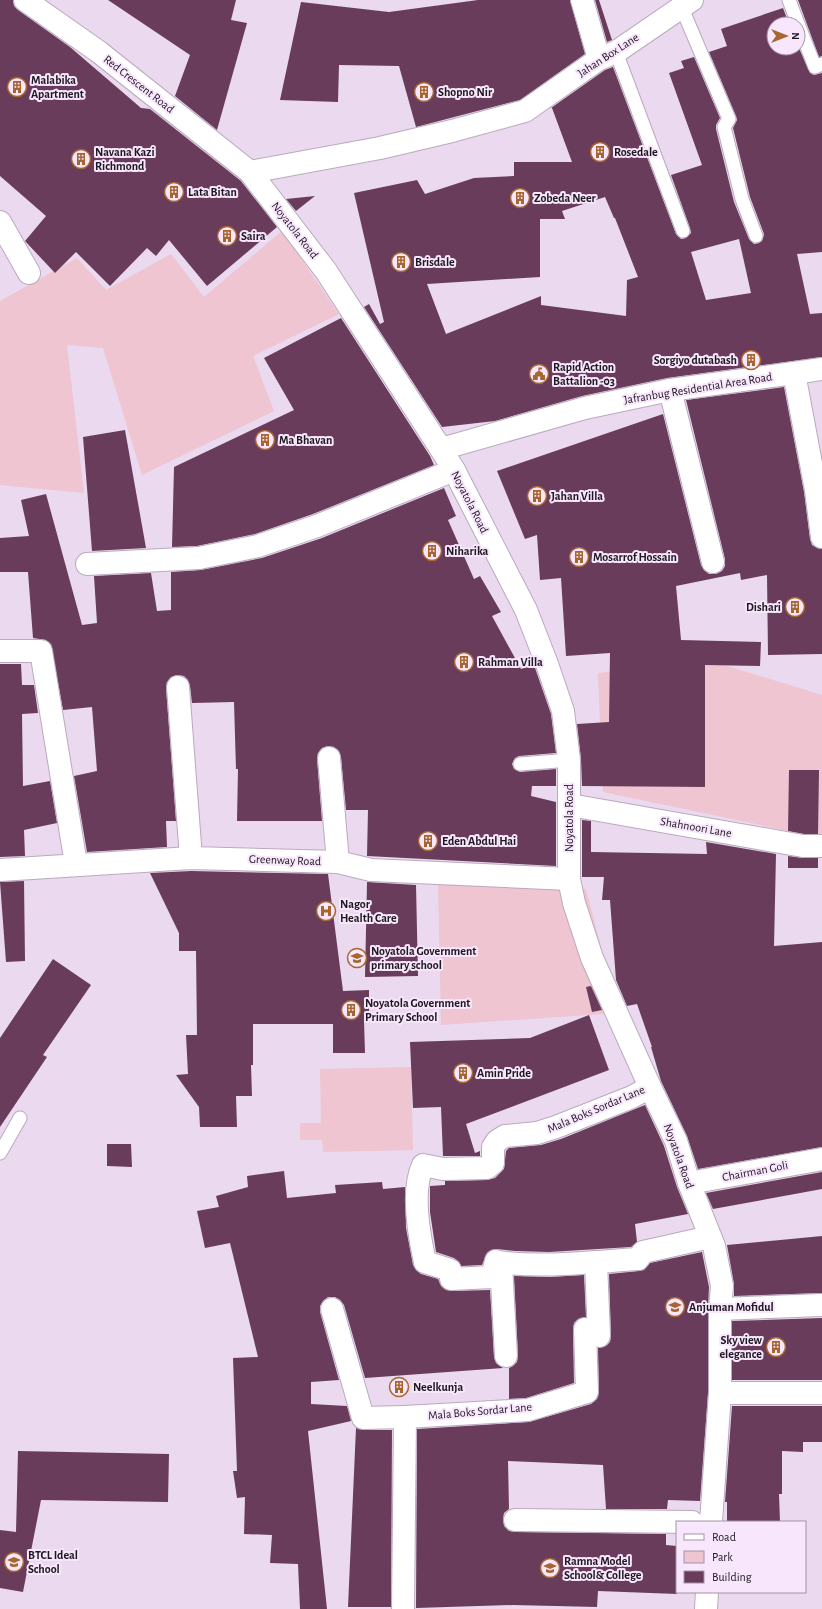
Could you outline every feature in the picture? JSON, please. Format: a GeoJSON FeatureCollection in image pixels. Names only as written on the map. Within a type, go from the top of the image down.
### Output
{"type":"FeatureCollection","features":[{"type":"Feature","properties":{"kind":"street","name":"Red Crescent Road"},"geometry":{"type":"LineString","coordinates":[[25,0],[99,52],[250,172]]}},
{"type":"Feature","properties":{"kind":"street"},"geometry":{"type":"LineString","coordinates":[[582,0],[608,55]]}},
{"type":"Feature","properties":{"kind":"street","name":"Jahan Box Lane"},"geometry":{"type":"LineString","coordinates":[[250,172],[380,148],[452,131],[525,111],[686,3]]}},
{"type":"Feature","properties":{"kind":"street","name":"Noyatola Road"},"geometry":{"type":"LineString","coordinates":[[250,172],[326,271],[454,470],[526,610],[547,664],[563,711],[569,760],[569,880],[574,903],[592,958],[676,1141],[689,1183],[714,1246],[722,1286],[720,1309],[720,1392],[711,1521]]}},
{"type":"Feature","properties":{"kind":"street"},"geometry":{"type":"LineString","coordinates":[[0,222],[29,273]]}},
{"type":"Feature","properties":{"kind":"street","name":"Jafranbug Residential Area Road"},"geometry":{"type":"LineString","coordinates":[[441,449],[585,408],[670,390],[822,369]]}},
{"type":"Feature","properties":{"kind":"street"},"geometry":{"type":"LineString","coordinates":[[794,373],[816,490],[822,537]]}},
{"type":"Feature","properties":{"kind":"street"},"geometry":{"type":"LineString","coordinates":[[670,390],[713,562]]}},
{"type":"Feature","properties":{"kind":"street"},"geometry":{"type":"LineString","coordinates":[[87,564],[199,558],[258,546],[317,526],[454,470]]}},
{"type":"Feature","properties":{"kind":"street"},"geometry":{"type":"LineString","coordinates":[[0,651],[42,651],[76,864]]}},
{"type":"Feature","properties":{"kind":"street"},"geometry":{"type":"LineString","coordinates":[[178,687],[191,858]]}},
{"type":"Feature","properties":{"kind":"street"},"geometry":{"type":"LineString","coordinates":[[328,758],[338,862]]}},
{"type":"Feature","properties":{"kind":"street","name":"Shahnoori Lane"},"geometry":{"type":"LineString","coordinates":[[570,805],[803,846],[822,846]]}},
{"type":"Feature","properties":{"kind":"street","name":"Greenway Road"},"geometry":{"type":"LineString","coordinates":[[0,870],[76,864],[191,858],[338,862],[371,870],[569,880]]}},
{"type":"Feature","properties":{"kind":"street","name":"Mala Boks Sordar Lane"},"geometry":{"type":"LineString","coordinates":[[497,1262],[496,1261],[492,1277],[451,1279],[450,1270],[425,1262],[421,1246],[416,1186],[423,1165],[443,1169],[487,1168],[493,1163],[493,1147],[497,1141],[505,1136],[530,1134],[556,1127],[632,1097],[650,1087]]}},
{"type":"Feature","properties":{"kind":"street","name":"Chairman Goli"},"geometry":{"type":"LineString","coordinates":[[689,1183],[822,1159]]}},
{"type":"Feature","properties":{"kind":"street"},"geometry":{"type":"LineString","coordinates":[[497,1262],[511,1264],[565,1264],[638,1259],[643,1252],[710,1237]]}},
{"type":"Feature","properties":{"kind":"street"},"geometry":{"type":"LineString","coordinates":[[497,1262],[501,1264],[502,1273],[506,1356]]}},
{"type":"Feature","properties":{"kind":"street","name":"Mala Boks Sordar Lane"},"geometry":{"type":"LineString","coordinates":[[332,1308],[363,1418],[528,1410],[587,1392],[596,1262]]}},
{"type":"Feature","properties":{"kind":"street"},"geometry":{"type":"LineString","coordinates":[[720,1309],[822,1305]]}},
{"type":"Feature","properties":{"kind":"street"},"geometry":{"type":"LineString","coordinates":[[720,1392],[820,1391]]}},
{"type":"Feature","properties":{"kind":"street"},"geometry":{"type":"LineString","coordinates":[[405,1417],[408,1608]]}},
{"type":"Feature","properties":{"kind":"street"},"geometry":{"type":"LineString","coordinates":[[516,1520],[676,1522]]}},
{"type":"Feature","properties":{"kind":"street"},"geometry":{"type":"LineString","coordinates":[[706,1593],[706,1609]]}},
{"type":"Feature","properties":{"kind":"lane"},"geometry":{"type":"LineString","coordinates":[[788,0],[795,16]]}},
{"type":"Feature","properties":{"kind":"lane"},"geometry":{"type":"LineString","coordinates":[[686,3],[729,119],[724,127],[742,199],[756,236]]}},
{"type":"Feature","properties":{"kind":"lane"},"geometry":{"type":"LineString","coordinates":[[806,44],[815,67],[822,64]]}},
{"type":"Feature","properties":{"kind":"lane"},"geometry":{"type":"LineString","coordinates":[[608,55],[683,231]]}},
{"type":"Feature","properties":{"kind":"lane"},"geometry":{"type":"LineString","coordinates":[[520,764],[569,760]]}},
{"type":"Feature","properties":{"kind":"lane"},"geometry":{"type":"LineString","coordinates":[[0,1152],[20,1118]]}},
{"type":"Feature","properties":{"kind":"green space"},"geometry":{"type":"Polygon","coordinates":[[[282,231],[339,314],[253,356],[274,411],[142,475],[103,348],[67,345],[84,493],[0,485],[0,301],[77,258],[106,290],[171,254],[204,297],[282,231]]]}},
{"type":"Feature","properties":{"kind":"green space"},"geometry":{"type":"Polygon","coordinates":[[[711,661],[822,695],[822,838],[603,792],[598,673],[711,661]]]}},
{"type":"Feature","properties":{"kind":"green space"},"geometry":{"type":"Polygon","coordinates":[[[438,883],[586,889],[618,1013],[441,1025],[438,883]]]}},
{"type":"Feature","properties":{"kind":"green space"},"geometry":{"type":"Polygon","coordinates":[[[411,1067],[413,1150],[323,1152],[322,1140],[300,1140],[300,1123],[321,1123],[320,1069],[411,1067]]]}},
{"type":"Feature","properties":{"kind":"building"},"geometry":{"type":"Polygon","coordinates":[[[0,0],[13,0],[14,6],[18,10],[70,47],[141,108],[150,109],[241,181],[277,227],[207,286],[169,240],[156,256],[147,248],[110,286],[76,252],[55,273],[25,241],[46,216],[0,176],[0,0]]]}},
{"type":"Feature","properties":{"kind":"building"},"geometry":{"type":"Polygon","coordinates":[[[108,0],[236,0],[231,20],[247,23],[217,130],[175,96],[190,55],[108,0]]]}},
{"type":"Feature","properties":{"kind":"building"},"geometry":{"type":"Polygon","coordinates":[[[478,0],[570,0],[585,54],[520,100],[416,127],[399,66],[339,65],[338,102],[280,100],[301,2],[389,12],[478,0]]]}},
{"type":"Feature","properties":{"kind":"building"},"geometry":{"type":"Polygon","coordinates":[[[595,0],[599,0],[612,40],[607,42],[595,0]]]}},
{"type":"Feature","properties":{"kind":"building"},"geometry":{"type":"Polygon","coordinates":[[[798,0],[822,0],[822,56],[819,57],[806,22],[806,16],[804,16],[798,0]]]}},
{"type":"Feature","properties":{"kind":"building"},"geometry":{"type":"Polygon","coordinates":[[[783,8],[786,16],[766,16],[766,56],[802,56],[810,73],[814,75],[822,73],[822,252],[797,254],[810,314],[822,313],[822,357],[667,378],[582,396],[495,421],[442,427],[364,307],[369,304],[380,324],[384,322],[354,193],[417,180],[425,194],[474,178],[514,176],[514,162],[572,162],[551,108],[605,70],[613,67],[676,234],[681,239],[686,238],[691,233],[690,228],[671,175],[702,165],[669,73],[684,68],[681,61],[694,57],[720,118],[716,125],[716,129],[734,202],[749,239],[754,244],[759,243],[762,241],[764,234],[750,197],[733,128],[737,120],[736,116],[709,52],[727,46],[721,29],[783,8]],[[605,197],[562,211],[565,219],[540,219],[540,277],[427,284],[446,334],[541,296],[541,305],[626,316],[627,280],[638,277],[605,197]],[[739,239],[691,252],[706,300],[751,293],[739,239]]]}},
{"type":"Feature","properties":{"kind":"building"},"geometry":{"type":"Polygon","coordinates":[[[315,196],[296,211],[286,199],[315,196]]]}},
{"type":"Feature","properties":{"kind":"building"},"geometry":{"type":"Polygon","coordinates":[[[341,318],[430,456],[434,465],[313,514],[255,534],[197,546],[172,547],[174,467],[294,410],[264,358],[341,318]]]}},
{"type":"Feature","properties":{"kind":"building"},"geometry":{"type":"Polygon","coordinates":[[[784,387],[804,492],[810,539],[812,545],[822,549],[822,654],[768,655],[767,575],[741,580],[740,573],[676,586],[681,640],[761,642],[760,666],[705,665],[705,787],[582,786],[577,724],[609,722],[610,653],[566,656],[561,578],[540,580],[537,535],[525,539],[497,471],[663,414],[701,565],[709,574],[716,574],[722,571],[725,566],[725,559],[686,400],[784,387]]]}},
{"type":"Feature","properties":{"kind":"building"},"geometry":{"type":"Polygon","coordinates":[[[125,430],[146,548],[92,551],[83,437],[125,430]]]}},
{"type":"Feature","properties":{"kind":"building"},"geometry":{"type":"Polygon","coordinates":[[[444,488],[456,516],[448,520],[474,579],[480,576],[501,612],[492,616],[521,669],[534,665],[551,714],[556,753],[519,756],[515,758],[512,764],[514,769],[520,772],[556,769],[556,786],[532,786],[531,796],[556,802],[556,866],[367,856],[368,810],[346,810],[341,757],[339,751],[334,747],[328,746],[322,748],[318,753],[317,759],[322,821],[237,821],[238,769],[236,769],[234,702],[192,703],[188,680],[184,676],[177,675],[171,677],[167,682],[166,688],[176,821],[166,821],[167,847],[87,852],[74,776],[97,771],[92,707],[63,710],[51,644],[46,640],[33,638],[28,572],[0,572],[0,538],[29,536],[21,500],[46,494],[82,625],[97,623],[94,576],[151,573],[157,611],[171,610],[171,572],[201,570],[262,558],[322,538],[444,488]]]}},
{"type":"Feature","properties":{"kind":"building"},"geometry":{"type":"Polygon","coordinates":[[[0,664],[21,664],[22,685],[34,685],[38,713],[22,714],[23,786],[50,781],[57,823],[24,830],[25,856],[0,857],[0,664]]]}},
{"type":"Feature","properties":{"kind":"building"},"geometry":{"type":"Polygon","coordinates":[[[789,770],[819,770],[818,834],[804,834],[788,831],[789,770]]]}},
{"type":"Feature","properties":{"kind":"building"},"geometry":{"type":"Polygon","coordinates":[[[582,820],[591,821],[591,852],[707,854],[706,842],[776,854],[774,946],[822,942],[822,1147],[698,1169],[687,1136],[661,1081],[652,1047],[637,1004],[627,1006],[616,980],[610,900],[602,900],[604,877],[582,877],[582,820]]]}},
{"type":"Feature","properties":{"kind":"building"},"geometry":{"type":"Polygon","coordinates":[[[788,856],[818,858],[818,868],[788,868],[788,856]]]}},
{"type":"Feature","properties":{"kind":"building"},"geometry":{"type":"Polygon","coordinates":[[[191,871],[328,874],[343,991],[369,990],[369,1021],[364,1021],[365,1053],[333,1053],[333,1024],[253,1024],[253,1065],[251,1065],[252,1096],[236,1096],[237,1127],[200,1127],[199,1107],[176,1075],[188,1074],[186,1035],[197,1035],[196,951],[179,951],[179,933],[150,873],[191,871]]]}},
{"type":"Feature","properties":{"kind":"building"},"geometry":{"type":"Polygon","coordinates":[[[24,881],[25,961],[6,962],[0,882],[24,881]]]}},
{"type":"Feature","properties":{"kind":"building"},"geometry":{"type":"Polygon","coordinates":[[[367,882],[416,885],[418,976],[365,977],[367,882]]]}},
{"type":"Feature","properties":{"kind":"building"},"geometry":{"type":"Polygon","coordinates":[[[53,959],[91,985],[43,1055],[47,1057],[0,1127],[0,1038],[53,959]]]}},
{"type":"Feature","properties":{"kind":"building"},"geometry":{"type":"Polygon","coordinates":[[[591,986],[602,1010],[592,1012],[586,987],[591,986]]]}},
{"type":"Feature","properties":{"kind":"building"},"geometry":{"type":"Polygon","coordinates":[[[589,1015],[609,1070],[466,1124],[475,1153],[480,1151],[480,1156],[443,1156],[441,1107],[413,1108],[410,1042],[530,1038],[589,1015]]]}},
{"type":"Feature","properties":{"kind":"building"},"geometry":{"type":"Polygon","coordinates":[[[645,1105],[664,1146],[677,1187],[688,1214],[635,1224],[637,1242],[631,1247],[549,1252],[497,1249],[491,1250],[487,1253],[482,1265],[461,1266],[454,1258],[436,1252],[430,1212],[430,1186],[445,1185],[445,1181],[487,1180],[495,1178],[504,1169],[506,1151],[509,1148],[541,1145],[561,1139],[645,1105]]]}},
{"type":"Feature","properties":{"kind":"building"},"geometry":{"type":"Polygon","coordinates":[[[107,1144],[131,1144],[132,1167],[107,1166],[107,1144]]]}},
{"type":"Feature","properties":{"kind":"building"},"geometry":{"type":"Polygon","coordinates":[[[284,1171],[287,1198],[336,1193],[335,1185],[382,1182],[383,1189],[405,1187],[406,1228],[413,1265],[421,1274],[438,1279],[441,1286],[446,1290],[490,1290],[494,1357],[496,1363],[503,1368],[365,1378],[344,1305],[335,1297],[328,1297],[323,1301],[320,1306],[320,1312],[339,1380],[311,1382],[311,1404],[347,1406],[351,1421],[308,1431],[327,1609],[300,1609],[298,1564],[270,1563],[272,1535],[244,1534],[245,1497],[237,1498],[233,1471],[237,1471],[233,1358],[258,1357],[230,1243],[205,1248],[197,1211],[219,1207],[216,1196],[248,1187],[247,1176],[284,1171]]]}},
{"type":"Feature","properties":{"kind":"building"},"geometry":{"type":"Polygon","coordinates":[[[822,1172],[822,1189],[713,1209],[706,1193],[822,1172]]]}},
{"type":"Feature","properties":{"kind":"building"},"geometry":{"type":"Polygon","coordinates":[[[822,1236],[822,1293],[734,1296],[734,1284],[727,1245],[822,1236]]]}},
{"type":"Feature","properties":{"kind":"building"},"geometry":{"type":"Polygon","coordinates":[[[702,1252],[709,1287],[708,1393],[700,1501],[668,1500],[667,1509],[606,1509],[603,1465],[508,1461],[509,1509],[504,1513],[503,1519],[504,1526],[509,1531],[515,1532],[666,1534],[666,1545],[676,1546],[677,1594],[598,1591],[597,1607],[513,1605],[416,1608],[417,1429],[529,1422],[591,1404],[597,1399],[599,1392],[598,1348],[606,1346],[610,1342],[611,1336],[609,1274],[644,1270],[650,1263],[702,1252]]]}},
{"type":"Feature","properties":{"kind":"building"},"geometry":{"type":"Polygon","coordinates":[[[584,1275],[586,1317],[578,1319],[574,1323],[573,1329],[574,1383],[526,1398],[509,1399],[509,1368],[517,1362],[518,1355],[514,1276],[550,1277],[584,1275]]]}},
{"type":"Feature","properties":{"kind":"building","name":"Sky view elegance"},"geometry":{"type":"Polygon","coordinates":[[[822,1318],[822,1380],[732,1380],[732,1321],[822,1318]]]}},
{"type":"Feature","properties":{"kind":"building"},"geometry":{"type":"Polygon","coordinates":[[[732,1406],[822,1406],[822,1442],[803,1442],[803,1452],[782,1451],[782,1494],[779,1494],[780,1521],[727,1521],[727,1502],[725,1502],[732,1406]]]}},
{"type":"Feature","properties":{"kind":"building"},"geometry":{"type":"Polygon","coordinates":[[[356,1428],[363,1430],[392,1430],[391,1607],[348,1607],[356,1428]]]}},
{"type":"Feature","properties":{"kind":"building"},"geometry":{"type":"Polygon","coordinates":[[[18,1451],[169,1454],[168,1502],[41,1500],[23,1592],[0,1588],[0,1530],[16,1532],[18,1451]]]}},
{"type":"Feature","properties":{"kind":"place","name":"Malabika Apartment"},"geometry":{"type":"Point","coordinates":[17,87]}},
{"type":"Feature","properties":{"kind":"place","name":"Shopno Nir"},"geometry":{"type":"Point","coordinates":[424,92]}},
{"type":"Feature","properties":{"kind":"place","name":"Rosedale"},"geometry":{"type":"Point","coordinates":[600,152]}},
{"type":"Feature","properties":{"kind":"place","name":"Navana Kazi Richmond"},"geometry":{"type":"Point","coordinates":[81,159]}},
{"type":"Feature","properties":{"kind":"place","name":"Lata Bitan"},"geometry":{"type":"Point","coordinates":[174,192]}},
{"type":"Feature","properties":{"kind":"place","name":"Zobeda Neer"},"geometry":{"type":"Point","coordinates":[520,198]}},
{"type":"Feature","properties":{"kind":"place","name":"Saira"},"geometry":{"type":"Point","coordinates":[227,236]}},
{"type":"Feature","properties":{"kind":"place","name":"Brisdale"},"geometry":{"type":"Point","coordinates":[401,262]}},
{"type":"Feature","properties":{"kind":"place","name":"Sorgiyo dutabash"},"geometry":{"type":"Point","coordinates":[751,360]}},
{"type":"Feature","properties":{"kind":"place","name":"Rapid Action Battalion -03"},"geometry":{"type":"Point","coordinates":[539,374]}},
{"type":"Feature","properties":{"kind":"place","name":"Ma Bhavan"},"geometry":{"type":"Point","coordinates":[265,440]}},
{"type":"Feature","properties":{"kind":"place","name":"Jahan Villa"},"geometry":{"type":"Point","coordinates":[537,496]}},
{"type":"Feature","properties":{"kind":"place","name":"Niharika"},"geometry":{"type":"Point","coordinates":[432,551]}},
{"type":"Feature","properties":{"kind":"place","name":"Mosarrof Hossain"},"geometry":{"type":"Point","coordinates":[579,557]}},
{"type":"Feature","properties":{"kind":"place","name":"Dishari"},"geometry":{"type":"Point","coordinates":[795,607]}},
{"type":"Feature","properties":{"kind":"place","name":"Rahman Villa"},"geometry":{"type":"Point","coordinates":[464,662]}},
{"type":"Feature","properties":{"kind":"place","name":"Eden Abdul Hai"},"geometry":{"type":"Point","coordinates":[428,841]}},
{"type":"Feature","properties":{"kind":"place","name":"Nagor Health Care"},"geometry":{"type":"Point","coordinates":[326,911]}},
{"type":"Feature","properties":{"kind":"place","name":"Noyatola Government primary school"},"geometry":{"type":"Point","coordinates":[357,958]}},
{"type":"Feature","properties":{"kind":"place","name":"Noyatola Government Primary School"},"geometry":{"type":"Point","coordinates":[351,1010]}},
{"type":"Feature","properties":{"kind":"place","name":"Amin Pride"},"geometry":{"type":"Point","coordinates":[463,1073]}},
{"type":"Feature","properties":{"kind":"place","name":"Anjuman Mofidul"},"geometry":{"type":"Point","coordinates":[675,1307]}},
{"type":"Feature","properties":{"kind":"place","name":"Sky view elegance"},"geometry":{"type":"Point","coordinates":[776,1347]}},
{"type":"Feature","properties":{"kind":"place","name":"Neelkunja"},"geometry":{"type":"Point","coordinates":[399,1387]}},
{"type":"Feature","properties":{"kind":"place","name":"BTCL Ideal School"},"geometry":{"type":"Point","coordinates":[14,1562]}},
{"type":"Feature","properties":{"kind":"place","name":"Ramna Model School& College"},"geometry":{"type":"Point","coordinates":[550,1568]}}]}
